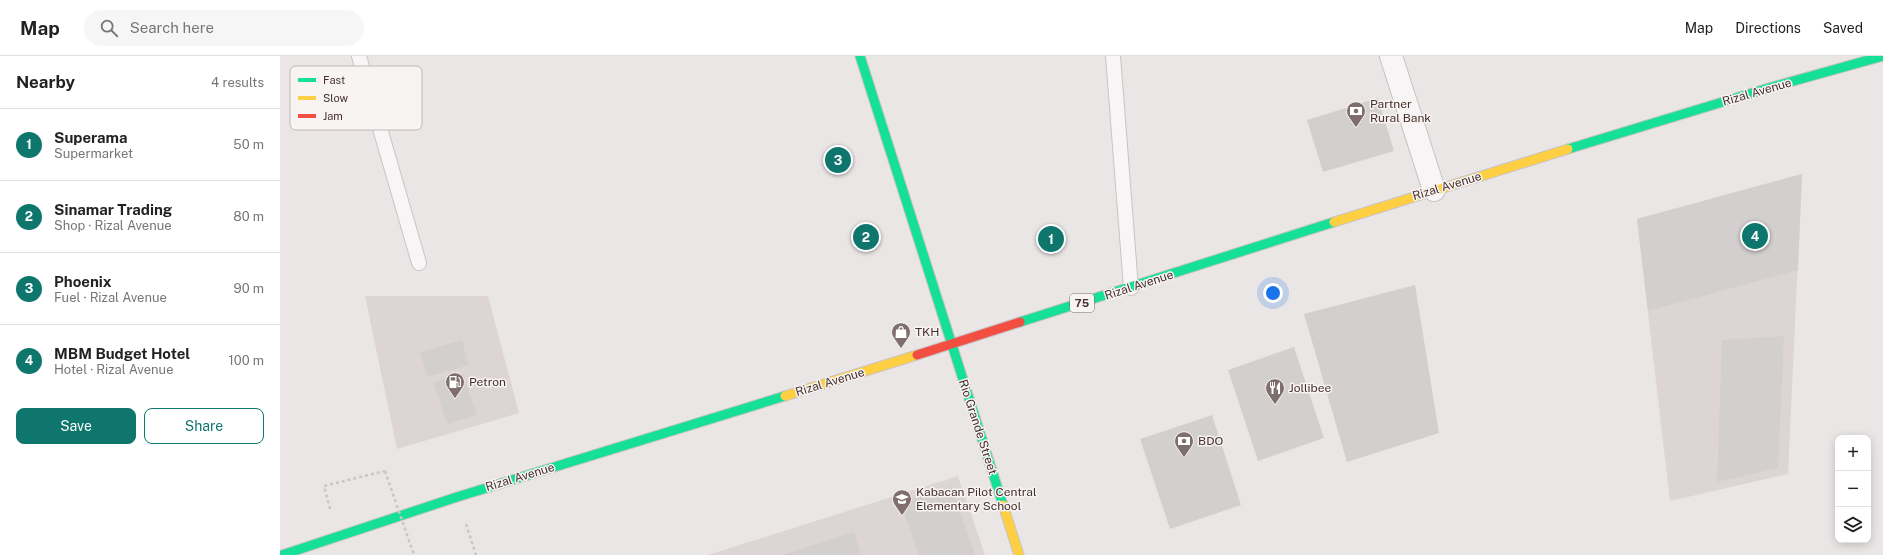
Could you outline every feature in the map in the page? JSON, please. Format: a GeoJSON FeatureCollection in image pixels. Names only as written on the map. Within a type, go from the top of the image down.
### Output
{"type":"FeatureCollection","features":[{"type":"Feature","properties":{"kind":"main road","name":"Rio Grande Street"},"geometry":{"type":"LineString","coordinates":[[860,56],[1019,555]]}},
{"type":"Feature","properties":{"kind":"main road","name":"Rizal Avenue"},"geometry":{"type":"LineString","coordinates":[[282,555],[457,497],[1131,288],[1434,190],[1883,56]]}},
{"type":"Feature","properties":{"kind":"street"},"geometry":{"type":"LineString","coordinates":[[1391,56],[1434,190]]}},
{"type":"Feature","properties":{"kind":"lane"},"geometry":{"type":"LineString","coordinates":[[359,56],[362,66]]}},
{"type":"Feature","properties":{"kind":"lane"},"geometry":{"type":"LineString","coordinates":[[1113,56],[1131,288]]}},
{"type":"Feature","properties":{"kind":"lane"},"geometry":{"type":"LineString","coordinates":[[380,130],[419,263]]}},
{"type":"Feature","properties":{"kind":"path"},"geometry":{"type":"LineString","coordinates":[[324,486],[385,471],[414,555]]}},
{"type":"Feature","properties":{"kind":"shaded area"},"geometry":{"type":"Polygon","coordinates":[[[1802,174],[1788,474],[1670,501],[1637,219],[1802,174]]]}},
{"type":"Feature","properties":{"kind":"shaded area"},"geometry":{"type":"Polygon","coordinates":[[[365,296],[488,296],[519,413],[397,449],[365,296]]]}},
{"type":"Feature","properties":{"kind":"shaded area","name":"Kabacan Pilot Central Elementary School"},"geometry":{"type":"Polygon","coordinates":[[[958,476],[985,555],[708,555],[958,476]]]}},
{"type":"Feature","properties":{"kind":"building"},"geometry":{"type":"Polygon","coordinates":[[[1378,98],[1394,151],[1323,172],[1307,120],[1378,98]]]}},
{"type":"Feature","properties":{"kind":"building"},"geometry":{"type":"Polygon","coordinates":[[[1802,174],[1798,270],[1648,311],[1637,219],[1802,174]]]}},
{"type":"Feature","properties":{"kind":"building"},"geometry":{"type":"Polygon","coordinates":[[[1415,285],[1439,433],[1347,462],[1304,314],[1415,285]]]}},
{"type":"Feature","properties":{"kind":"building"},"geometry":{"type":"Polygon","coordinates":[[[1784,336],[1778,468],[1717,482],[1722,340],[1784,336]]]}},
{"type":"Feature","properties":{"kind":"building"},"geometry":{"type":"Polygon","coordinates":[[[462,340],[469,365],[427,377],[420,352],[462,340]]]}},
{"type":"Feature","properties":{"kind":"building"},"geometry":{"type":"Polygon","coordinates":[[[1294,347],[1324,438],[1258,461],[1228,370],[1294,347]]]}},
{"type":"Feature","properties":{"kind":"building","name":"Petron"},"geometry":{"type":"Polygon","coordinates":[[[463,374],[477,415],[447,424],[433,382],[463,374]]]}},
{"type":"Feature","properties":{"kind":"building"},"geometry":{"type":"Polygon","coordinates":[[[1212,415],[1241,505],[1170,529],[1140,439],[1212,415]]]}},
{"type":"Feature","properties":{"kind":"building"},"geometry":{"type":"Polygon","coordinates":[[[951,486],[975,555],[919,555],[901,504],[951,486]]]}},
{"type":"Feature","properties":{"kind":"building"},"geometry":{"type":"Polygon","coordinates":[[[854,532],[861,555],[782,555],[854,532]]]}},
{"type":"Feature","properties":{"kind":"traffic: fast"},"geometry":{"type":"LineString","coordinates":[[860,56],[1003,505]]}},
{"type":"Feature","properties":{"kind":"traffic: fast"},"geometry":{"type":"LineString","coordinates":[[1568,149],[1772,87],[1883,56]]}},
{"type":"Feature","properties":{"kind":"traffic: fast"},"geometry":{"type":"LineString","coordinates":[[1020,322],[1334,222]]}},
{"type":"Feature","properties":{"kind":"traffic: fast"},"geometry":{"type":"LineString","coordinates":[[282,555],[457,497],[785,396]]}},
{"type":"Feature","properties":{"kind":"traffic: slow"},"geometry":{"type":"LineString","coordinates":[[1334,222],[1568,149]]}},
{"type":"Feature","properties":{"kind":"traffic: slow"},"geometry":{"type":"LineString","coordinates":[[785,396],[917,355]]}},
{"type":"Feature","properties":{"kind":"traffic: slow"},"geometry":{"type":"LineString","coordinates":[[1003,505],[1019,555]]}},
{"type":"Feature","properties":{"kind":"traffic: jam"},"geometry":{"type":"LineString","coordinates":[[917,355],[1020,322]]}},
{"type":"Feature","properties":{"kind":"place","name":"Partner Rural Bank"},"geometry":{"type":"Point","coordinates":[1356,128]}},
{"type":"Feature","properties":{"kind":"place","name":"Phoenix"},"geometry":{"type":"Point","coordinates":[838,160]}},
{"type":"Feature","properties":{"kind":"place","name":"MBM Budget Hotel"},"geometry":{"type":"Point","coordinates":[1755,236]}},
{"type":"Feature","properties":{"kind":"place","name":"Sinamar Trading"},"geometry":{"type":"Point","coordinates":[866,237]}},
{"type":"Feature","properties":{"kind":"place","name":"Superama"},"geometry":{"type":"Point","coordinates":[1051,239]}},
{"type":"Feature","properties":{"kind":"place","name":"TKH"},"geometry":{"type":"Point","coordinates":[901,349]}},
{"type":"Feature","properties":{"kind":"place","name":"Petron"},"geometry":{"type":"Point","coordinates":[455,399]}},
{"type":"Feature","properties":{"kind":"place","name":"Jollibee"},"geometry":{"type":"Point","coordinates":[1275,405]}},
{"type":"Feature","properties":{"kind":"place","name":"BDO"},"geometry":{"type":"Point","coordinates":[1184,458]}},
{"type":"Feature","properties":{"kind":"place","name":"Kabacan Pilot Central Elementary School"},"geometry":{"type":"Point","coordinates":[902,516]}}]}
